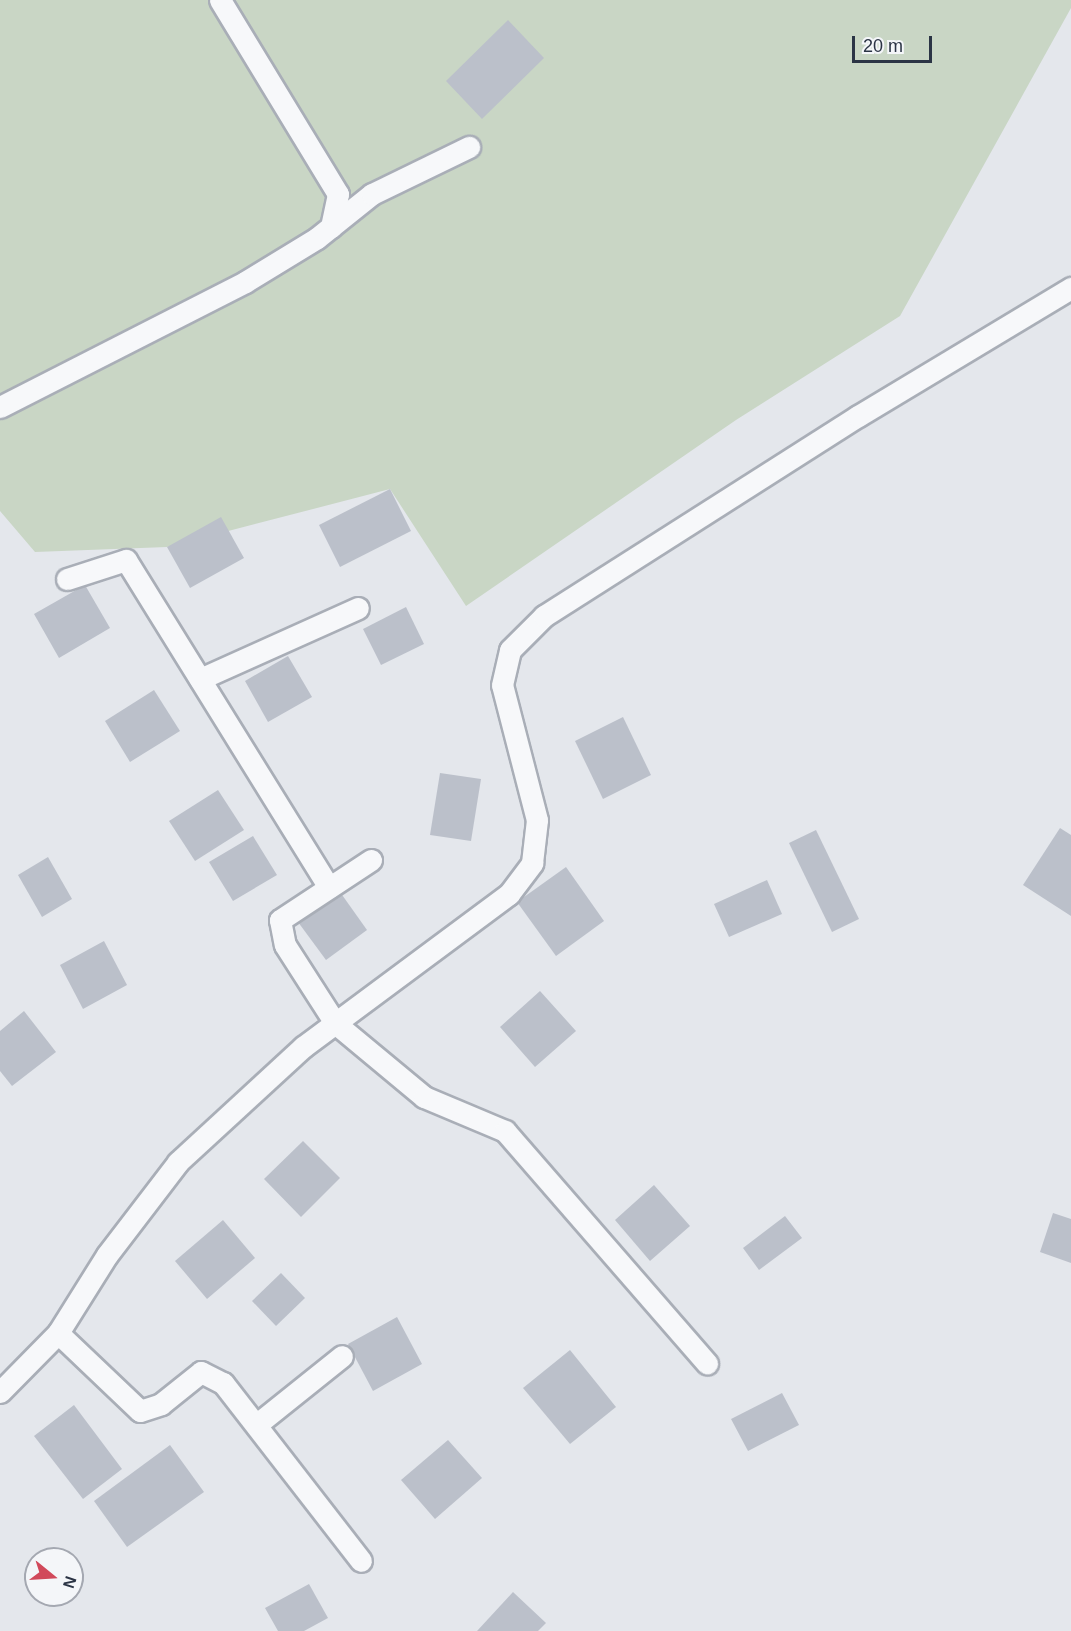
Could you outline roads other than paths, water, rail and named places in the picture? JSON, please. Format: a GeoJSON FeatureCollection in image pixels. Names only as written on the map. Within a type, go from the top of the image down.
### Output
{"type":"FeatureCollection","features":[{"type":"Feature","properties":{"kind":"street"},"geometry":{"type":"LineString","coordinates":[[220,0],[338,194],[331,226]]}},
{"type":"Feature","properties":{"kind":"street"},"geometry":{"type":"LineString","coordinates":[[0,407],[245,282],[331,226],[372,194],[469,147]]}},
{"type":"Feature","properties":{"kind":"street"},"geometry":{"type":"LineString","coordinates":[[0,1392],[58,1333],[107,1255],[178,1162],[303,1047],[509,894],[532,863],[537,820],[502,685],[510,650],[544,616],[848,422],[1071,288]]}},
{"type":"Feature","properties":{"kind":"street"},"geometry":{"type":"LineString","coordinates":[[67,579],[126,560],[329,887]]}},
{"type":"Feature","properties":{"kind":"street"},"geometry":{"type":"LineString","coordinates":[[200,679],[358,608]]}},
{"type":"Feature","properties":{"kind":"street"},"geometry":{"type":"LineString","coordinates":[[371,860],[280,920],[285,945],[335,1023],[424,1097],[506,1131],[707,1363]]}},
{"type":"Feature","properties":{"kind":"street"},"geometry":{"type":"LineString","coordinates":[[58,1333],[140,1411],[160,1404],[201,1372],[222,1383],[362,1561]]}},
{"type":"Feature","properties":{"kind":"street"},"geometry":{"type":"LineString","coordinates":[[256,1425],[342,1356]]}}]}
